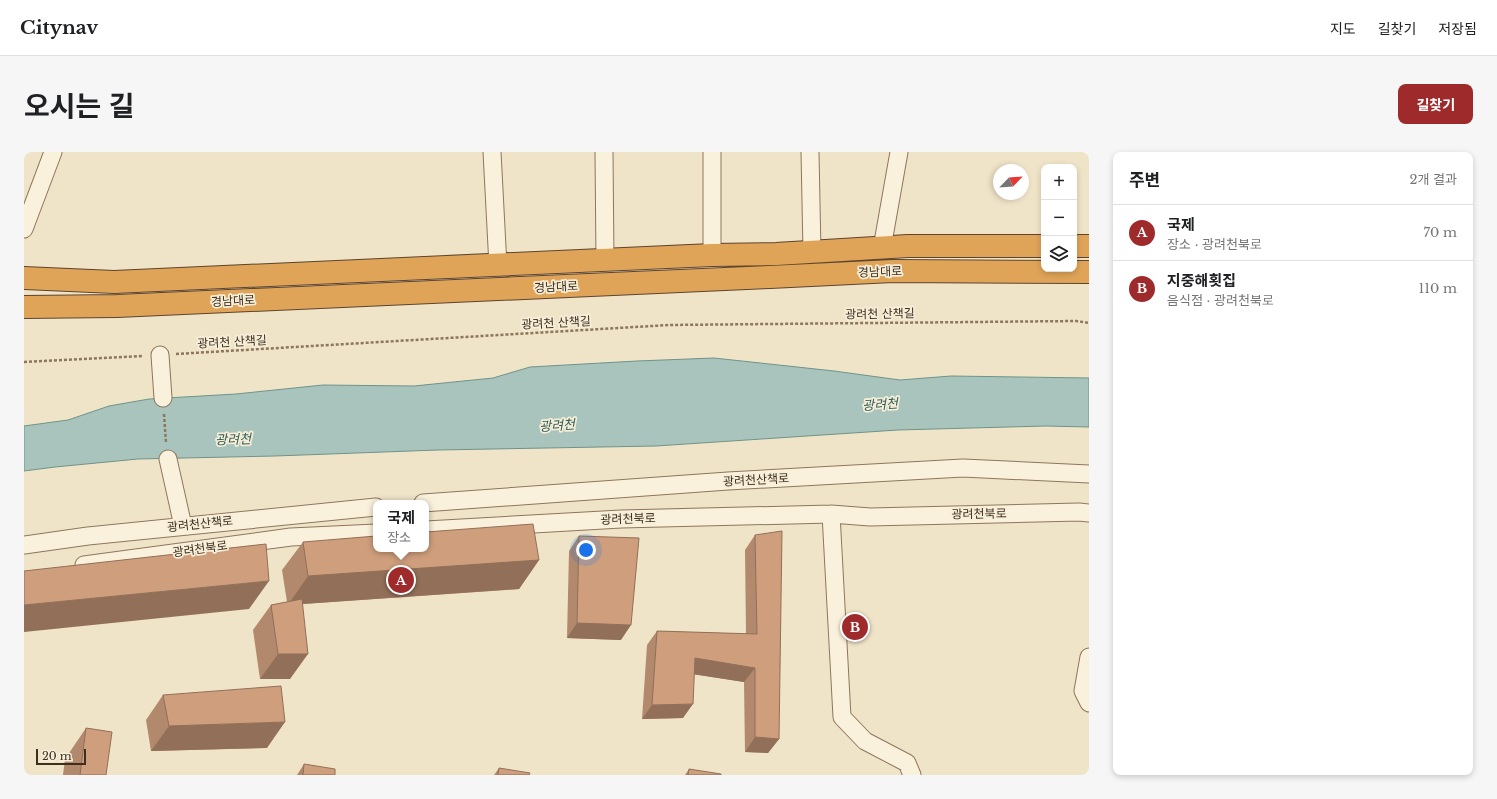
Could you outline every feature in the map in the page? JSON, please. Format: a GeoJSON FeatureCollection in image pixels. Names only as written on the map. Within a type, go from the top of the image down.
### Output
{"type":"FeatureCollection","features":[{"type":"Feature","properties":{"kind":"highway","name":"경남대로"},"geometry":{"type":"LineString","coordinates":[[24,278],[114,282],[812,252],[908,246],[1041,246]]}},
{"type":"Feature","properties":{"kind":"highway"},"geometry":{"type":"LineString","coordinates":[[1077,246],[1089,246]]}},
{"type":"Feature","properties":{"kind":"highway","name":"경남대로"},"geometry":{"type":"LineString","coordinates":[[24,307],[117,306],[893,271],[1089,272]]}},
{"type":"Feature","properties":{"kind":"street"},"geometry":{"type":"LineString","coordinates":[[24,229],[53,152]]}},
{"type":"Feature","properties":{"kind":"street"},"geometry":{"type":"LineString","coordinates":[[492,152],[498,266]]}},
{"type":"Feature","properties":{"kind":"street"},"geometry":{"type":"LineString","coordinates":[[604,152],[605,261]]}},
{"type":"Feature","properties":{"kind":"street"},"geometry":{"type":"LineString","coordinates":[[712,152],[712,256]]}},
{"type":"Feature","properties":{"kind":"street"},"geometry":{"type":"LineString","coordinates":[[810,152],[812,252]]}},
{"type":"Feature","properties":{"kind":"street"},"geometry":{"type":"LineString","coordinates":[[882,248],[899,152]]}},
{"type":"Feature","properties":{"kind":"street"},"geometry":{"type":"LineString","coordinates":[[160,355],[163,398]]}},
{"type":"Feature","properties":{"kind":"street"},"geometry":{"type":"LineString","coordinates":[[168,459],[183,526]]}},
{"type":"Feature","properties":{"kind":"street","name":"광려천산책로"},"geometry":{"type":"LineString","coordinates":[[429,503],[720,482],[963,468],[1089,474]]}},
{"type":"Feature","properties":{"kind":"street","name":"광려천산책로"},"geometry":{"type":"LineString","coordinates":[[24,545],[88,536],[373,507]]}},
{"type":"Feature","properties":{"kind":"street","name":"광려천북로"},"geometry":{"type":"LineString","coordinates":[[429,530],[621,519],[831,514],[870,517],[1089,513]]}},
{"type":"Feature","properties":{"kind":"street"},"geometry":{"type":"LineString","coordinates":[[831,514],[842,717],[865,741],[908,763],[912,775]]}},
{"type":"Feature","properties":{"kind":"street","name":"광려천북로"},"geometry":{"type":"LineString","coordinates":[[71,566],[291,537],[373,532]]}},
{"type":"Feature","properties":{"kind":"street"},"geometry":{"type":"LineString","coordinates":[[1089,657],[1083,691],[1089,703]]}},
{"type":"Feature","properties":{"kind":"path","name":"광려천 산책길"},"geometry":{"type":"LineString","coordinates":[[24,362],[669,325],[1089,323]]}},
{"type":"Feature","properties":{"kind":"path"},"geometry":{"type":"LineString","coordinates":[[163,398],[168,459]]}},
{"type":"Feature","properties":{"kind":"water","name":"광려천"},"geometry":{"type":"Polygon","coordinates":[[[714,358],[900,380],[951,376],[1089,378],[1089,427],[1046,426],[898,430],[656,446],[438,450],[138,459],[24,471],[24,426],[68,420],[109,406],[149,399],[236,394],[323,385],[414,386],[493,378],[530,367],[714,358]]]}},
{"type":"Feature","properties":{"kind":"building"},"geometry":{"type":"Polygon","coordinates":[[[533,524],[539,560],[308,576],[303,542],[373,536],[373,552],[429,552],[429,532],[533,524]]]}},
{"type":"Feature","properties":{"kind":"building"},"geometry":{"type":"Polygon","coordinates":[[[782,531],[779,739],[755,737],[755,668],[695,658],[693,704],[652,705],[657,631],[757,634],[755,535],[782,531]]]}},
{"type":"Feature","properties":{"kind":"building"},"geometry":{"type":"Polygon","coordinates":[[[579,536],[639,538],[631,625],[577,623],[579,536]]]}},
{"type":"Feature","properties":{"kind":"building"},"geometry":{"type":"Polygon","coordinates":[[[266,544],[269,581],[24,605],[24,571],[266,544]]]}},
{"type":"Feature","properties":{"kind":"building"},"geometry":{"type":"Polygon","coordinates":[[[302,599],[308,654],[278,654],[271,605],[302,599]]]}},
{"type":"Feature","properties":{"kind":"building"},"geometry":{"type":"Polygon","coordinates":[[[281,686],[285,722],[169,726],[163,695],[281,686]]]}},
{"type":"Feature","properties":{"kind":"building"},"geometry":{"type":"Polygon","coordinates":[[[86,728],[112,732],[106,775],[80,775],[86,728]]]}},
{"type":"Feature","properties":{"kind":"building"},"geometry":{"type":"Polygon","coordinates":[[[304,764],[335,769],[335,775],[303,775],[304,764]]]}},
{"type":"Feature","properties":{"kind":"building"},"geometry":{"type":"Polygon","coordinates":[[[499,768],[530,773],[529,775],[498,775],[499,768]]]}},
{"type":"Feature","properties":{"kind":"building"},"geometry":{"type":"Polygon","coordinates":[[[689,769],[721,774],[721,775],[688,775],[689,769]]]}},
{"type":"Feature","properties":{"kind":"place","name":"국제"},"geometry":{"type":"Point","coordinates":[401,580]}},
{"type":"Feature","properties":{"kind":"place","name":"지중해횟집"},"geometry":{"type":"Point","coordinates":[855,627]}}]}
